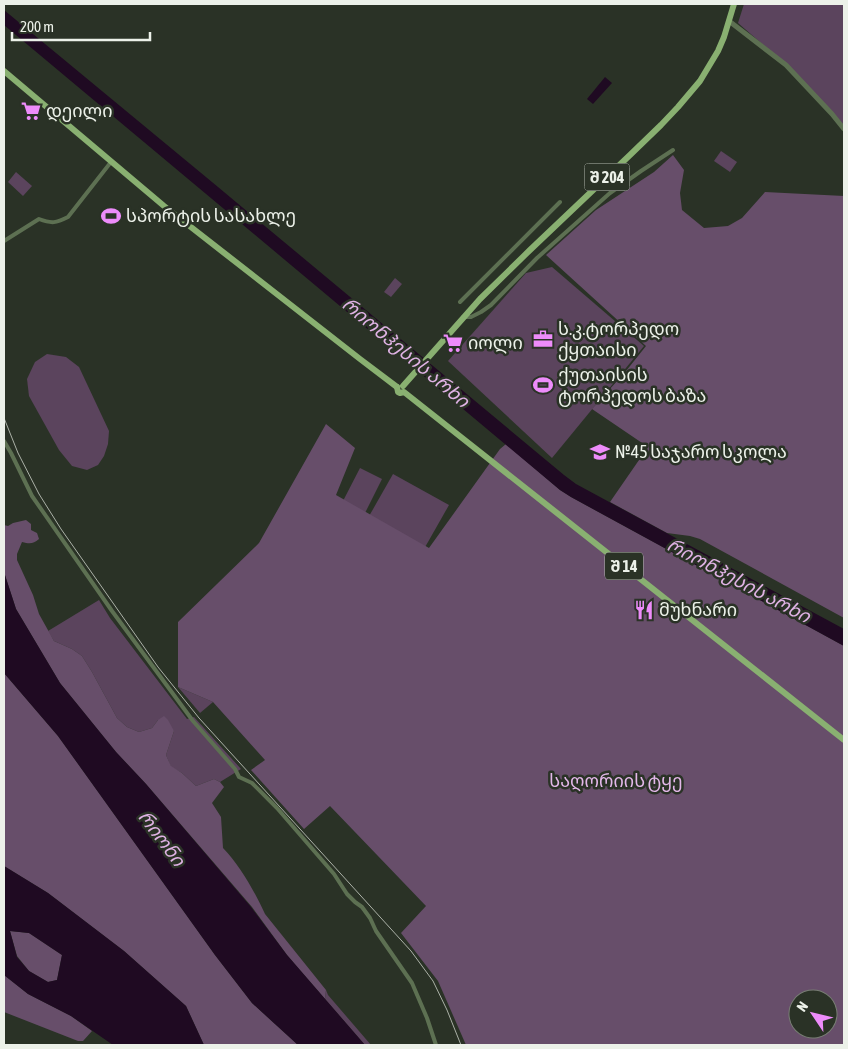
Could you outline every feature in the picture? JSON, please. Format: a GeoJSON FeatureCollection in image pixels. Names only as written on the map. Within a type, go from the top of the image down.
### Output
{"type":"FeatureCollection","features":[{"type":"Feature","properties":{"kind":"main road","name":"შ 204"},"geometry":{"type":"LineString","coordinates":[[401,388],[480,299],[630,156],[678,107],[700,81],[718,51],[734,4]]}},
{"type":"Feature","properties":{"kind":"main road"},"geometry":{"type":"LineString","coordinates":[[4,71],[200,236],[401,388]]}},
{"type":"Feature","properties":{"kind":"main road","name":"შ 14"},"geometry":{"type":"LineString","coordinates":[[401,388],[844,740]]}},
{"type":"Feature","properties":{"kind":"street"},"geometry":{"type":"LineString","coordinates":[[729,21],[786,65],[832,114],[844,130]]}},
{"type":"Feature","properties":{"kind":"street"},"geometry":{"type":"LineString","coordinates":[[464,317],[472,316],[491,305],[537,258],[610,193],[674,150]]}},
{"type":"Feature","properties":{"kind":"street"},"geometry":{"type":"LineString","coordinates":[[4,241],[39,219],[49,223],[58,222],[68,217],[111,162]]}},
{"type":"Feature","properties":{"kind":"street"},"geometry":{"type":"LineString","coordinates":[[460,302],[560,202]]}},
{"type":"Feature","properties":{"kind":"street"},"geometry":{"type":"LineString","coordinates":[[4,441],[32,496],[52,526],[136,645],[193,721],[239,776],[252,783],[277,808],[334,874],[347,894],[362,907],[370,918],[376,931],[412,983],[428,1018],[436,1045]]}},
{"type":"Feature","properties":{"kind":"shaded area"},"geometry":{"type":"Polygon","coordinates":[[[744,4],[844,4],[844,127],[796,73],[738,23],[744,4]]]}},
{"type":"Feature","properties":{"kind":"shaded area"},"geometry":{"type":"Polygon","coordinates":[[[721,151],[737,162],[730,172],[714,161],[721,151]]]}},
{"type":"Feature","properties":{"kind":"shaded area"},"geometry":{"type":"Polygon","coordinates":[[[16,172],[32,186],[23,196],[8,182],[16,172]]]}},
{"type":"Feature","properties":{"kind":"shaded area","name":"ქუთაისის ტორპედოს ბაზა"},"geometry":{"type":"Polygon","coordinates":[[[552,267],[644,346],[552,458],[448,361],[526,273],[552,267]]]}},
{"type":"Feature","properties":{"kind":"shaded area"},"geometry":{"type":"Polygon","coordinates":[[[395,278],[402,284],[391,297],[384,292],[395,278]]]}},
{"type":"Feature","properties":{"kind":"shaded area"},"geometry":{"type":"Polygon","coordinates":[[[47,354],[66,357],[79,367],[109,431],[108,444],[104,456],[98,465],[87,470],[72,466],[59,450],[29,396],[27,379],[35,362],[47,354]]]}},
{"type":"Feature","properties":{"kind":"shaded area"},"geometry":{"type":"Polygon","coordinates":[[[360,468],[382,479],[365,513],[343,501],[360,468]]]}},
{"type":"Feature","properties":{"kind":"shaded area"},"geometry":{"type":"Polygon","coordinates":[[[393,474],[449,505],[424,549],[368,518],[393,474]]]}},
{"type":"Feature","properties":{"kind":"shaded area"},"geometry":{"type":"Polygon","coordinates":[[[99,600],[110,618],[187,719],[194,717],[241,769],[220,782],[214,779],[196,786],[182,773],[171,767],[166,755],[174,731],[158,720],[152,728],[139,732],[127,727],[117,718],[82,656],[54,641],[48,631],[99,600]]]}},
{"type":"Feature","properties":{"kind":"shaded area"},"geometry":{"type":"Polygon","coordinates":[[[178,687],[213,702],[200,713],[178,687]]]}},
{"type":"Feature","properties":{"kind":"shaded area"},"geometry":{"type":"Polygon","coordinates":[[[326,990],[328,995],[371,1045],[365,1045],[325,999],[326,990]]]}},
{"type":"Feature","properties":{"kind":"green space"},"geometry":{"type":"Polygon","coordinates":[[[673,155],[684,170],[680,193],[682,210],[704,228],[728,226],[742,218],[765,192],[844,196],[844,618],[700,539],[667,533],[610,502],[648,447],[592,409],[646,346],[546,255],[596,210],[654,172],[673,155]]]}},
{"type":"Feature","properties":{"kind":"green space","name":"საღორიის ტყე"},"geometry":{"type":"Polygon","coordinates":[[[326,424],[355,448],[336,495],[429,548],[500,449],[506,444],[560,490],[571,497],[844,646],[844,1045],[466,1045],[438,981],[401,933],[426,906],[330,806],[304,829],[251,770],[265,760],[213,702],[178,687],[178,622],[259,543],[326,424]]]}},
{"type":"Feature","properties":{"kind":"green space"},"geometry":{"type":"Polygon","coordinates":[[[26,520],[31,524],[31,530],[37,533],[39,539],[31,543],[22,542],[17,554],[17,560],[33,595],[39,614],[54,641],[82,656],[117,718],[127,727],[139,732],[152,728],[164,716],[168,720],[174,731],[166,755],[171,766],[196,786],[214,779],[224,787],[212,803],[221,817],[223,848],[246,879],[265,914],[326,990],[325,999],[287,955],[252,907],[116,752],[60,683],[16,609],[4,572],[4,525],[8,526],[26,520]]]}},
{"type":"Feature","properties":{"kind":"green space"},"geometry":{"type":"Polygon","coordinates":[[[4,673],[58,736],[215,955],[252,1003],[298,1045],[204,1045],[186,1006],[124,951],[48,893],[4,866],[4,673]]]}},
{"type":"Feature","properties":{"kind":"green space"},"geometry":{"type":"Polygon","coordinates":[[[10,931],[29,933],[62,955],[57,980],[48,982],[29,971],[17,956],[10,931]]]}},
{"type":"Feature","properties":{"kind":"green space"},"geometry":{"type":"Polygon","coordinates":[[[4,975],[28,994],[71,1016],[92,1031],[83,1041],[78,1041],[4,1012],[4,975]]]}},
{"type":"Feature","properties":{"kind":"water","name":"რიონჰესის არხი"},"geometry":{"type":"Polygon","coordinates":[[[4,10],[564,475],[576,484],[844,629],[844,646],[560,490],[4,25],[4,10]]]}},
{"type":"Feature","properties":{"kind":"water"},"geometry":{"type":"Polygon","coordinates":[[[605,77],[612,83],[593,104],[587,99],[605,77]]]}},
{"type":"Feature","properties":{"kind":"water","name":"რიონი"},"geometry":{"type":"Polygon","coordinates":[[[4,572],[16,609],[60,683],[116,752],[146,784],[251,907],[287,955],[365,1045],[298,1045],[252,1003],[215,955],[58,736],[4,673],[4,572]]]}},
{"type":"Feature","properties":{"kind":"water"},"geometry":{"type":"Polygon","coordinates":[[[4,866],[48,893],[124,951],[186,1006],[204,1045],[113,1045],[71,1016],[28,994],[4,975],[4,866]],[[10,931],[17,957],[29,971],[48,982],[57,980],[62,955],[29,933],[10,931]]]}},
{"type":"Feature","properties":{"kind":"railway"},"geometry":{"type":"LineString","coordinates":[[4,418],[18,453],[39,494],[61,529],[158,667],[199,718],[411,951],[433,981],[461,1045]]}},
{"type":"Feature","properties":{"kind":"place","name":"დეილი"},"geometry":{"type":"Point","coordinates":[31,111]}},
{"type":"Feature","properties":{"kind":"place","name":"სპორტის სასახლე"},"geometry":{"type":"Point","coordinates":[111,216]}},
{"type":"Feature","properties":{"kind":"place","name":"ს.კ.ტორპედო ქყთაისი"},"geometry":{"type":"Point","coordinates":[543,339]}},
{"type":"Feature","properties":{"kind":"place","name":"იოლი"},"geometry":{"type":"Point","coordinates":[453,343]}},
{"type":"Feature","properties":{"kind":"place","name":"ქუთაისის ტორპედოს ბაზა"},"geometry":{"type":"Point","coordinates":[543,385]}},
{"type":"Feature","properties":{"kind":"place","name":"№45 საჯარო სკოლა"},"geometry":{"type":"Point","coordinates":[600,452]}},
{"type":"Feature","properties":{"kind":"place","name":"მუხნარი"},"geometry":{"type":"Point","coordinates":[644,610]}}]}
